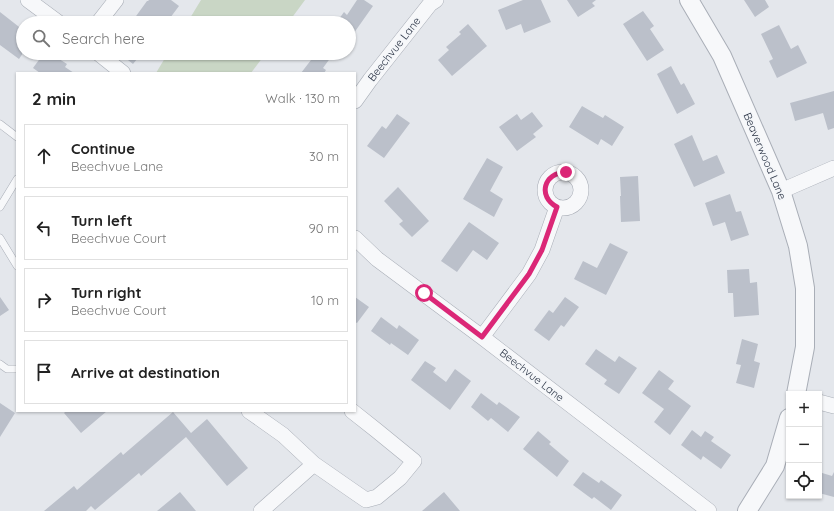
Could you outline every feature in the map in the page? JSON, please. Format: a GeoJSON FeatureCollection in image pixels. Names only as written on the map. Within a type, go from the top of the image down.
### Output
{"type":"FeatureCollection","features":[{"type":"Feature","properties":{"kind":"street"},"geometry":{"type":"LineString","coordinates":[[28,0],[50,16]]}},
{"type":"Feature","properties":{"kind":"street"},"geometry":{"type":"LineString","coordinates":[[103,16],[116,0]]}},
{"type":"Feature","properties":{"kind":"street","name":"Beechvue Lane"},"geometry":{"type":"LineString","coordinates":[[356,100],[430,4],[436,0]]}},
{"type":"Feature","properties":{"kind":"street","name":"Beaverwood Lane"},"geometry":{"type":"LineString","coordinates":[[689,0],[722,56],[781,191],[798,246],[805,288],[805,348],[797,391]]}},
{"type":"Feature","properties":{"kind":"street"},"geometry":{"type":"LineString","coordinates":[[107,60],[122,72]]}},
{"type":"Feature","properties":{"kind":"street"},"geometry":{"type":"LineString","coordinates":[[781,191],[834,168]]}},
{"type":"Feature","properties":{"kind":"street"},"geometry":{"type":"LineString","coordinates":[[482,337],[529,274],[542,250],[557,207]]}},
{"type":"Feature","properties":{"kind":"street","name":"Beechvue Lane"},"geometry":{"type":"LineString","coordinates":[[356,239],[377,259],[482,337],[709,511]]}},
{"type":"Feature","properties":{"kind":"street"},"geometry":{"type":"LineString","coordinates":[[822,403],[834,406]]}},
{"type":"Feature","properties":{"kind":"street"},"geometry":{"type":"LineString","coordinates":[[250,412],[283,435],[314,464],[366,500],[377,497],[400,478],[414,461],[353,412]]}},
{"type":"Feature","properties":{"kind":"street"},"geometry":{"type":"LineString","coordinates":[[747,511],[775,466],[786,427]]}},
{"type":"Feature","properties":{"kind":"street"},"geometry":{"type":"LineString","coordinates":[[261,511],[314,464]]}},
{"type":"Feature","properties":{"kind":"lane"},"geometry":{"type":"LineString","coordinates":[[0,124],[16,136]]}},
{"type":"Feature","properties":{"kind":"lane"},"geometry":{"type":"LineString","coordinates":[[0,207],[16,181]]}},
{"type":"Feature","properties":{"kind":"lane"},"geometry":{"type":"LineString","coordinates":[[0,238],[16,264]]}},
{"type":"Feature","properties":{"kind":"lane"},"geometry":{"type":"LineString","coordinates":[[0,364],[7,368],[16,369]]}},
{"type":"Feature","properties":{"kind":"green space"},"geometry":{"type":"Polygon","coordinates":[[[201,0],[305,0],[293,16],[191,16],[201,0]]]}},
{"type":"Feature","properties":{"kind":"green space"},"geometry":{"type":"Polygon","coordinates":[[[164,60],[261,60],[252,72],[157,72],[164,60]]]}},
{"type":"Feature","properties":{"kind":"building"},"geometry":{"type":"Polygon","coordinates":[[[171,0],[179,6],[172,16],[136,16],[148,1],[171,0]]]}},
{"type":"Feature","properties":{"kind":"building"},"geometry":{"type":"Polygon","coordinates":[[[357,0],[364,0],[373,6],[356,30],[356,16],[341,16],[344,12],[347,15],[357,0]]]}},
{"type":"Feature","properties":{"kind":"building"},"geometry":{"type":"Polygon","coordinates":[[[523,0],[541,0],[551,22],[524,33],[521,24],[506,30],[498,10],[523,0]]]}},
{"type":"Feature","properties":{"kind":"building"},"geometry":{"type":"Polygon","coordinates":[[[567,0],[596,0],[592,3],[595,6],[578,17],[567,0]]]}},
{"type":"Feature","properties":{"kind":"building"},"geometry":{"type":"Polygon","coordinates":[[[744,0],[765,0],[769,7],[755,17],[744,0]]]}},
{"type":"Feature","properties":{"kind":"building"},"geometry":{"type":"Polygon","coordinates":[[[643,11],[654,26],[650,29],[664,50],[647,61],[623,24],[643,11]]]}},
{"type":"Feature","properties":{"kind":"building"},"geometry":{"type":"Polygon","coordinates":[[[0,12],[16,25],[16,57],[0,45],[0,12]]]}},
{"type":"Feature","properties":{"kind":"building"},"geometry":{"type":"Polygon","coordinates":[[[468,24],[487,46],[452,76],[438,60],[449,50],[446,47],[461,34],[459,32],[468,24]]]}},
{"type":"Feature","properties":{"kind":"building"},"geometry":{"type":"Polygon","coordinates":[[[779,25],[791,49],[798,45],[807,63],[777,78],[769,61],[773,59],[761,34],[779,25]]]}},
{"type":"Feature","properties":{"kind":"building"},"geometry":{"type":"Polygon","coordinates":[[[39,60],[61,60],[67,64],[65,67],[72,72],[39,72],[33,68],[39,60]]]}},
{"type":"Feature","properties":{"kind":"building"},"geometry":{"type":"Polygon","coordinates":[[[128,60],[136,60],[133,64],[128,60]]]}},
{"type":"Feature","properties":{"kind":"building"},"geometry":{"type":"Polygon","coordinates":[[[311,60],[329,60],[323,68],[326,70],[325,72],[302,72],[311,60]]]}},
{"type":"Feature","properties":{"kind":"building"},"geometry":{"type":"Polygon","coordinates":[[[671,66],[681,85],[684,83],[695,104],[677,114],[657,74],[671,66]]]}},
{"type":"Feature","properties":{"kind":"building"},"geometry":{"type":"Polygon","coordinates":[[[834,91],[834,128],[828,130],[823,113],[795,121],[790,103],[834,91]]]}},
{"type":"Feature","properties":{"kind":"building"},"geometry":{"type":"Polygon","coordinates":[[[582,106],[603,118],[605,115],[624,127],[612,146],[601,139],[598,145],[569,127],[582,106]]]}},
{"type":"Feature","properties":{"kind":"building"},"geometry":{"type":"Polygon","coordinates":[[[532,112],[543,126],[533,134],[536,137],[517,151],[499,127],[517,114],[521,120],[532,112]]]}},
{"type":"Feature","properties":{"kind":"building"},"geometry":{"type":"Polygon","coordinates":[[[397,114],[410,123],[384,158],[367,146],[382,126],[386,129],[397,114]]]}},
{"type":"Feature","properties":{"kind":"building"},"geometry":{"type":"Polygon","coordinates":[[[692,135],[703,161],[717,155],[725,173],[694,187],[674,144],[692,135]]]}},
{"type":"Feature","properties":{"kind":"building"},"geometry":{"type":"Polygon","coordinates":[[[487,158],[503,167],[490,191],[503,199],[494,217],[463,199],[487,158]]]}},
{"type":"Feature","properties":{"kind":"building"},"geometry":{"type":"Polygon","coordinates":[[[638,176],[640,221],[621,222],[620,177],[638,176]]]}},
{"type":"Feature","properties":{"kind":"building"},"geometry":{"type":"Polygon","coordinates":[[[398,187],[429,221],[412,237],[399,224],[403,221],[384,201],[398,187]]]}},
{"type":"Feature","properties":{"kind":"building"},"geometry":{"type":"Polygon","coordinates":[[[730,194],[736,212],[741,211],[749,235],[731,241],[725,222],[713,226],[705,203],[730,194]]]}},
{"type":"Feature","properties":{"kind":"building"},"geometry":{"type":"Polygon","coordinates":[[[469,222],[499,243],[487,260],[473,250],[457,272],[441,261],[469,222]]]}},
{"type":"Feature","properties":{"kind":"building"},"geometry":{"type":"Polygon","coordinates":[[[610,243],[628,252],[606,295],[574,279],[583,261],[597,268],[610,243]]]}},
{"type":"Feature","properties":{"kind":"building"},"geometry":{"type":"Polygon","coordinates":[[[749,269],[750,283],[757,282],[759,315],[734,317],[733,293],[728,293],[727,270],[749,269]]]}},
{"type":"Feature","properties":{"kind":"building"},"geometry":{"type":"Polygon","coordinates":[[[0,297],[9,310],[0,316],[0,297]]]}},
{"type":"Feature","properties":{"kind":"building"},"geometry":{"type":"Polygon","coordinates":[[[565,297],[579,307],[564,327],[561,325],[549,341],[534,330],[549,310],[553,313],[565,297]]]}},
{"type":"Feature","properties":{"kind":"building"},"geometry":{"type":"Polygon","coordinates":[[[356,298],[369,307],[356,322],[356,298]]]}},
{"type":"Feature","properties":{"kind":"building"},"geometry":{"type":"Polygon","coordinates":[[[381,317],[397,329],[399,325],[419,340],[408,355],[391,343],[390,345],[371,331],[381,317]]]}},
{"type":"Feature","properties":{"kind":"building"},"geometry":{"type":"Polygon","coordinates":[[[742,339],[758,344],[754,361],[760,363],[754,388],[736,383],[741,365],[736,364],[742,339]]]}},
{"type":"Feature","properties":{"kind":"building"},"geometry":{"type":"Polygon","coordinates":[[[596,349],[615,362],[619,356],[637,368],[619,394],[604,384],[607,380],[585,364],[596,349]]]}},
{"type":"Feature","properties":{"kind":"building"},"geometry":{"type":"Polygon","coordinates":[[[425,361],[436,368],[433,372],[446,382],[455,369],[471,381],[450,410],[411,380],[425,361]]]}},
{"type":"Feature","properties":{"kind":"building"},"geometry":{"type":"Polygon","coordinates":[[[659,370],[674,381],[668,389],[691,406],[670,435],[654,422],[664,409],[642,393],[659,370]]]}},
{"type":"Feature","properties":{"kind":"building"},"geometry":{"type":"Polygon","coordinates":[[[481,393],[497,405],[499,402],[520,417],[508,432],[491,418],[488,421],[471,407],[481,393]]]}},
{"type":"Feature","properties":{"kind":"building"},"geometry":{"type":"Polygon","coordinates":[[[0,403],[15,413],[0,437],[0,403]]]}},
{"type":"Feature","properties":{"kind":"building"},"geometry":{"type":"Polygon","coordinates":[[[65,412],[106,412],[81,433],[64,413],[65,412]]]}},
{"type":"Feature","properties":{"kind":"building"},"geometry":{"type":"Polygon","coordinates":[[[173,412],[191,433],[207,419],[248,468],[227,486],[186,437],[141,476],[139,473],[95,510],[91,506],[86,511],[44,511],[74,486],[77,490],[121,452],[123,455],[173,412]]]}},
{"type":"Feature","properties":{"kind":"building"},"geometry":{"type":"Polygon","coordinates":[[[692,430],[701,437],[705,431],[714,437],[711,441],[731,455],[721,469],[703,456],[701,460],[681,445],[692,430]]]}},
{"type":"Feature","properties":{"kind":"building"},"geometry":{"type":"Polygon","coordinates":[[[538,431],[551,442],[549,444],[569,461],[557,477],[523,449],[538,431]]]}},
{"type":"Feature","properties":{"kind":"building"},"geometry":{"type":"Polygon","coordinates":[[[583,472],[599,483],[601,480],[622,495],[611,510],[594,497],[592,499],[573,485],[583,472]]]}},
{"type":"Feature","properties":{"kind":"building"},"geometry":{"type":"Polygon","coordinates":[[[834,472],[834,497],[822,494],[822,473],[832,476],[834,472]]]}},
{"type":"Feature","properties":{"kind":"building"},"geometry":{"type":"Polygon","coordinates":[[[180,492],[196,511],[157,511],[180,492]]]}},
{"type":"Feature","properties":{"kind":"building"},"geometry":{"type":"Polygon","coordinates":[[[444,492],[460,511],[422,511],[444,492]]]}},
{"type":"Feature","properties":{"kind":"route"},"geometry":{"type":"LineString","coordinates":[[424,293],[482,337],[529,274],[542,250],[557,207],[548,200],[545,188],[550,178],[554,174],[566,172]]}}]}
